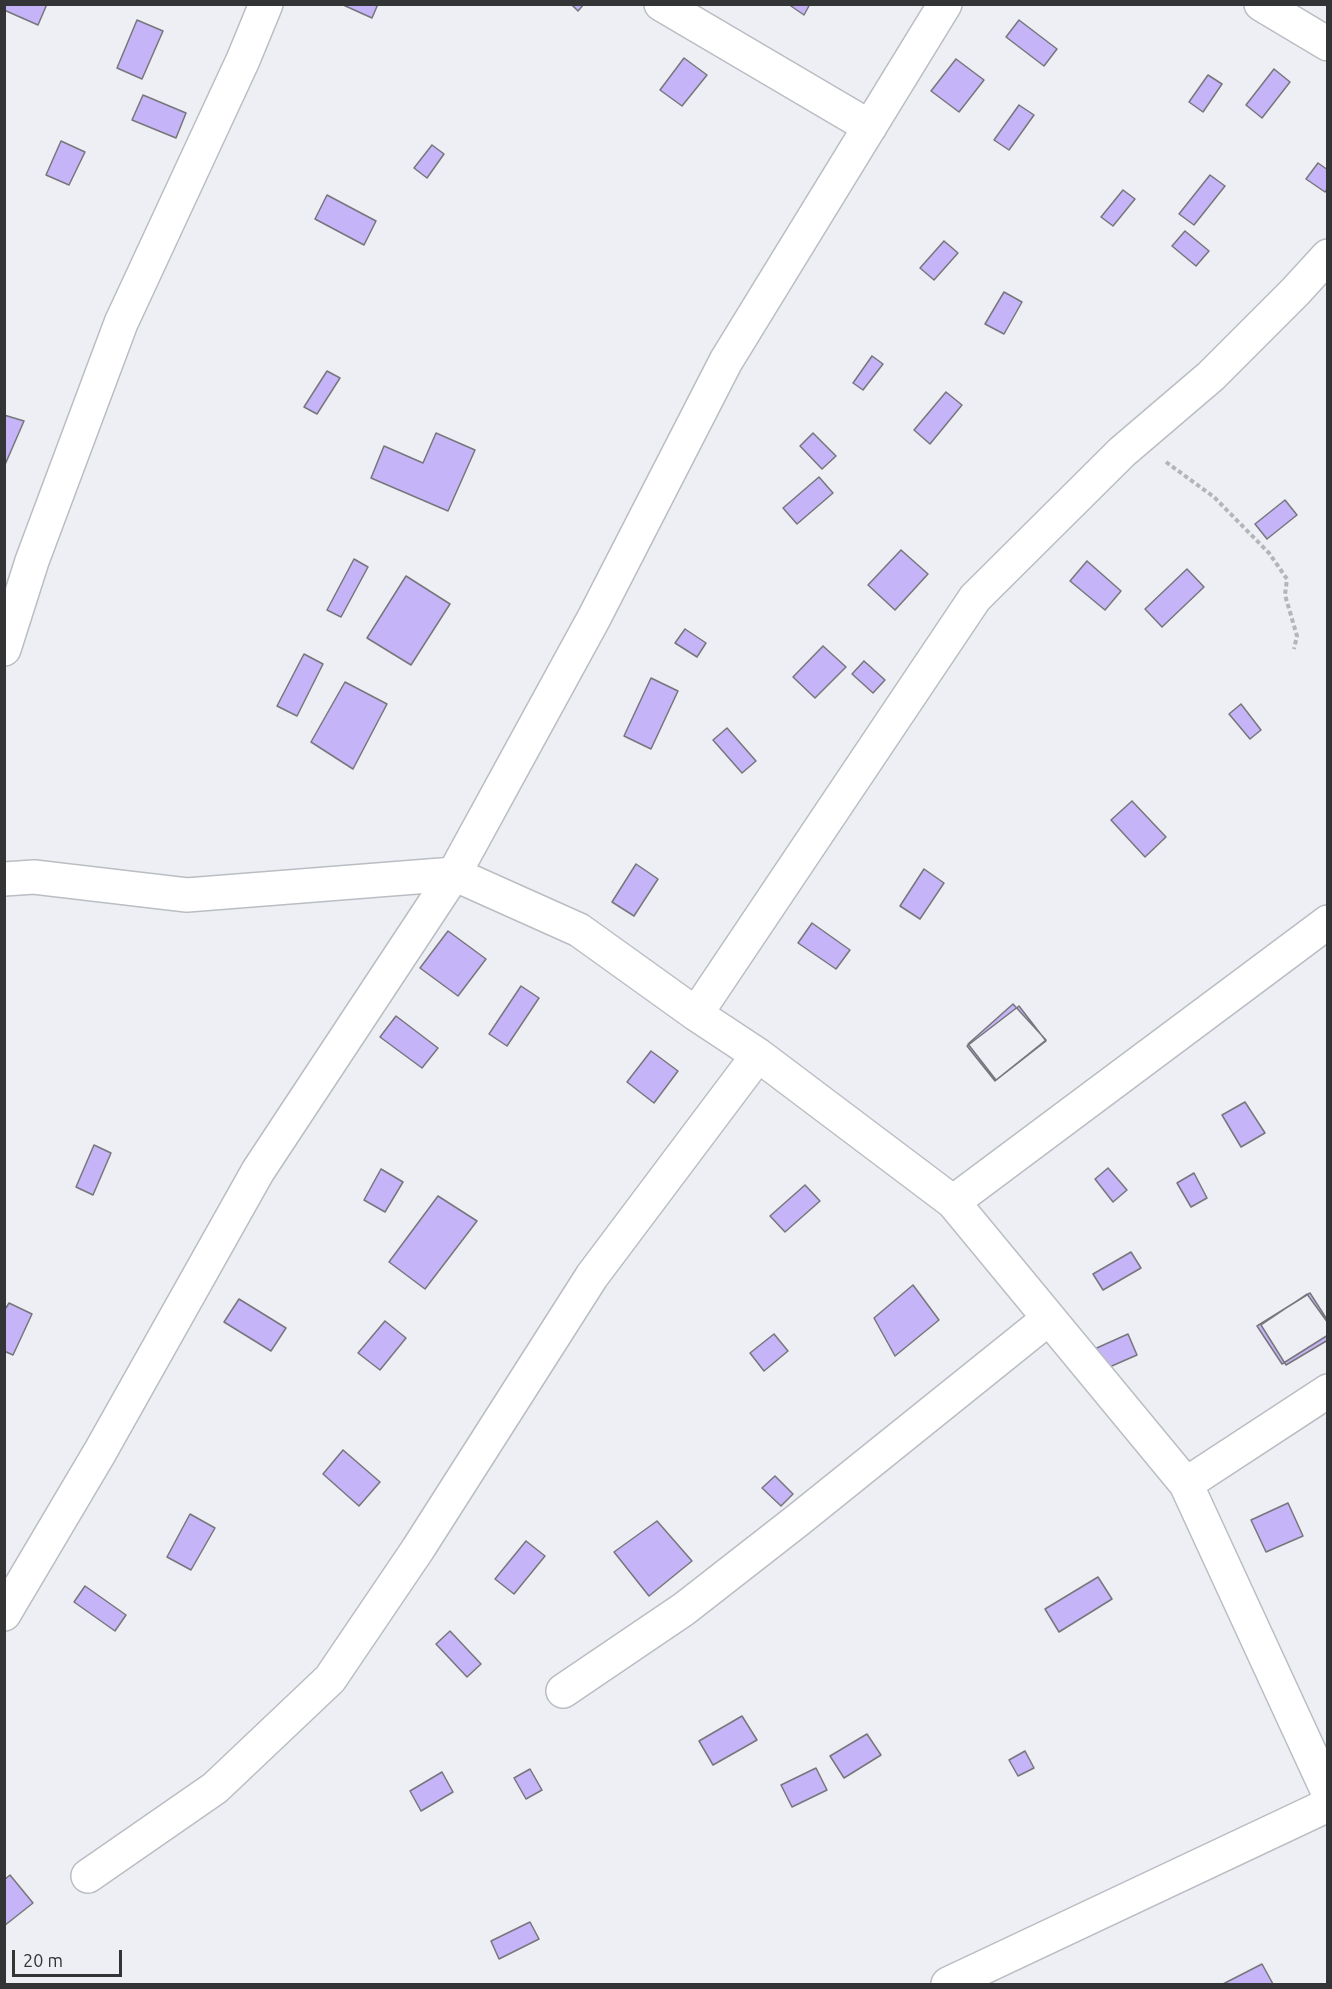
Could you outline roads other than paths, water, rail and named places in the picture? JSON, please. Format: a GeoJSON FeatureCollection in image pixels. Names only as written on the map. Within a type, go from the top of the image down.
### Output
{"type":"FeatureCollection","features":[{"type":"Feature","properties":{"kind":"street"},"geometry":{"type":"LineString","coordinates":[[4,649],[32,561],[121,323],[243,60],[266,4]]}},
{"type":"Feature","properties":{"kind":"street"},"geometry":{"type":"LineString","coordinates":[[661,4],[870,127]]}},
{"type":"Feature","properties":{"kind":"street"},"geometry":{"type":"LineString","coordinates":[[4,1614],[100,1452],[258,1171],[454,874],[594,618],[726,360],[945,4]]}},
{"type":"Feature","properties":{"kind":"street"},"geometry":{"type":"LineString","coordinates":[[1261,4],[1328,44]]}},
{"type":"Feature","properties":{"kind":"street"},"geometry":{"type":"LineString","coordinates":[[696,1014],[975,598],[1136,440],[1211,376],[1328,256]]}},
{"type":"Feature","properties":{"kind":"street"},"geometry":{"type":"LineString","coordinates":[[4,879],[34,877],[187,895],[454,874],[579,930],[696,1014],[758,1055],[953,1202],[1185,1484],[1328,1792]]}},
{"type":"Feature","properties":{"kind":"street"},"geometry":{"type":"LineString","coordinates":[[953,1202],[1328,922]]}},
{"type":"Feature","properties":{"kind":"street"},"geometry":{"type":"LineString","coordinates":[[88,1876],[215,1788],[330,1679],[418,1549],[592,1276],[758,1055]]}},
{"type":"Feature","properties":{"kind":"street"},"geometry":{"type":"LineString","coordinates":[[563,1691],[693,1602],[1048,1319]]}},
{"type":"Feature","properties":{"kind":"street"},"geometry":{"type":"LineString","coordinates":[[1185,1484],[1328,1391]]}},
{"type":"Feature","properties":{"kind":"street"},"geometry":{"type":"LineString","coordinates":[[948,1984],[1328,1805]]}}]}
